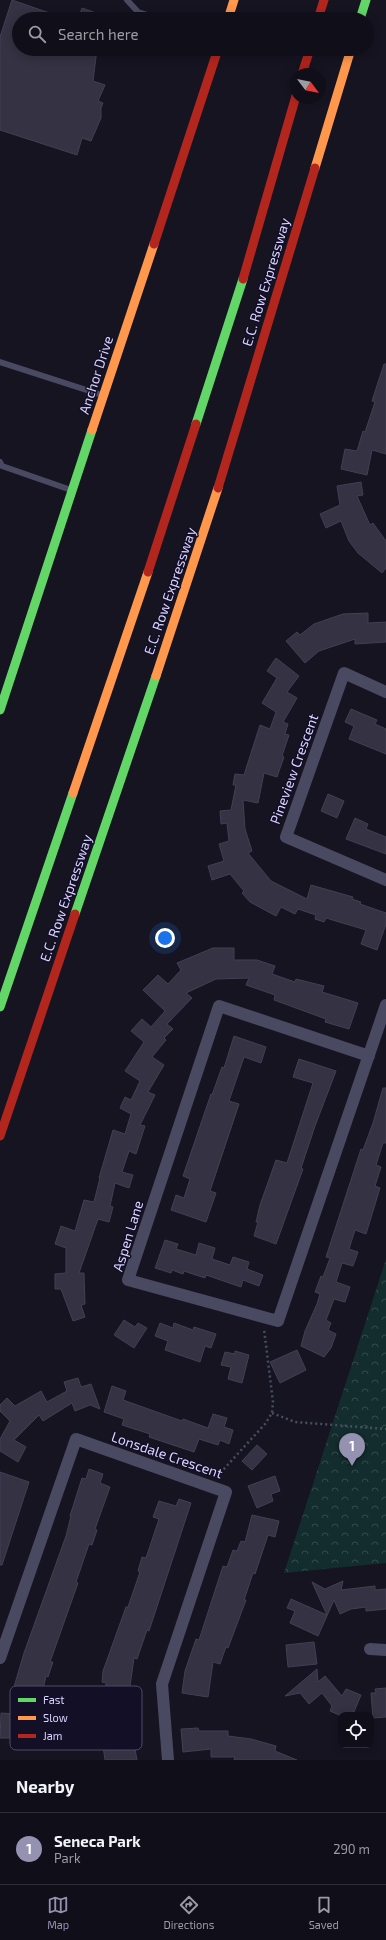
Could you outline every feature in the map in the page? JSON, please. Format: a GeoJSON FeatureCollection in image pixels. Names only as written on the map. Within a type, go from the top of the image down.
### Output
{"type":"FeatureCollection","features":[{"type":"Feature","properties":{"kind":"main road"},"geometry":{"type":"LineString","coordinates":[[230,12],[234,0]]}},
{"type":"Feature","properties":{"kind":"main road"},"geometry":{"type":"LineString","coordinates":[[320,12],[324,0]]}},
{"type":"Feature","properties":{"kind":"main road"},"geometry":{"type":"LineString","coordinates":[[362,12],[366,0]]}},
{"type":"Feature","properties":{"kind":"main road","name":"Anchor Drive"},"geometry":{"type":"LineString","coordinates":[[0,710],[216,56]]}},
{"type":"Feature","properties":{"kind":"main road"},"geometry":{"type":"LineString","coordinates":[[304,68],[308,56]]}},
{"type":"Feature","properties":{"kind":"main road","name":"E.C. Row Expressway"},"geometry":{"type":"LineString","coordinates":[[0,1136],[206,528],[349,56]]}},
{"type":"Feature","properties":{"kind":"main road","name":"E.C. Row Expressway"},"geometry":{"type":"LineString","coordinates":[[0,1007],[167,515],[250,256],[294,104]]}},
{"type":"Feature","properties":{"kind":"street","name":"Pineview Crescent"},"geometry":{"type":"LineString","coordinates":[[386,692],[344,673],[286,837],[386,880]]}},
{"type":"Feature","properties":{"kind":"street","name":"Aspen Lane"},"geometry":{"type":"LineString","coordinates":[[370,1056],[219,1006],[128,1280],[278,1321],[370,1056],[386,1005]]}},
{"type":"Feature","properties":{"kind":"street","name":"Lonsdale Crescent"},"geometry":{"type":"LineString","coordinates":[[0,1658],[76,1439],[226,1492],[162,1684],[168,1760]]}},
{"type":"Feature","properties":{"kind":"street"},"geometry":{"type":"LineString","coordinates":[[370,1649],[386,1650]]}},
{"type":"Feature","properties":{"kind":"lane"},"geometry":{"type":"LineString","coordinates":[[126,0],[138,12]]}},
{"type":"Feature","properties":{"kind":"lane"},"geometry":{"type":"LineString","coordinates":[[0,362],[104,395]]}},
{"type":"Feature","properties":{"kind":"lane"},"geometry":{"type":"LineString","coordinates":[[0,462],[2,466],[72,491]]}},
{"type":"Feature","properties":{"kind":"path"},"geometry":{"type":"LineString","coordinates":[[223,1470],[265,1424],[272,1413],[273,1402],[264,1337]]}},
{"type":"Feature","properties":{"kind":"path"},"geometry":{"type":"LineString","coordinates":[[272,1413],[295,1422],[386,1429]]}},
{"type":"Feature","properties":{"kind":"green space"},"geometry":{"type":"Polygon","coordinates":[[[386,1259],[386,1563],[284,1573],[386,1259]]]}},
{"type":"Feature","properties":{"kind":"building"},"geometry":{"type":"Polygon","coordinates":[[[12,0],[47,12],[12,12],[12,56],[96,56],[93,81],[105,85],[98,101],[103,103],[101,108],[101,118],[91,141],[82,138],[77,155],[0,130],[0,37],[12,0]]]}},
{"type":"Feature","properties":{"kind":"building"},"geometry":{"type":"Polygon","coordinates":[[[82,8],[93,12],[81,12],[82,8]]]}},
{"type":"Feature","properties":{"kind":"building"},"geometry":{"type":"Polygon","coordinates":[[[384,364],[386,364],[386,454],[372,450],[367,475],[341,469],[345,449],[357,451],[363,431],[365,432],[375,402],[372,401],[384,364]]]}},
{"type":"Feature","properties":{"kind":"building"},"geometry":{"type":"Polygon","coordinates":[[[361,482],[363,495],[357,496],[370,525],[373,523],[386,541],[386,568],[382,573],[358,553],[349,541],[341,521],[326,528],[320,514],[340,505],[337,486],[361,482]]]}},
{"type":"Feature","properties":{"kind":"building"},"geometry":{"type":"Polygon","coordinates":[[[368,613],[368,623],[386,622],[386,642],[355,644],[355,639],[319,651],[305,663],[286,641],[297,632],[300,635],[314,624],[343,614],[368,613]]]}},
{"type":"Feature","properties":{"kind":"building"},"geometry":{"type":"Polygon","coordinates":[[[276,658],[299,676],[287,692],[297,698],[283,722],[288,724],[285,734],[289,735],[282,756],[284,757],[277,777],[264,773],[258,803],[243,800],[245,829],[252,851],[248,853],[271,881],[307,899],[311,885],[353,897],[352,899],[361,902],[360,904],[386,913],[386,924],[377,950],[361,944],[366,930],[326,918],[324,922],[315,919],[316,915],[298,909],[295,914],[281,907],[276,916],[250,902],[242,893],[244,891],[230,874],[212,880],[208,866],[224,861],[219,844],[229,841],[227,823],[221,824],[220,811],[231,810],[236,785],[233,785],[235,774],[244,775],[260,725],[270,729],[276,712],[262,703],[277,678],[267,671],[276,658]]]}},
{"type":"Feature","properties":{"kind":"building"},"geometry":{"type":"Polygon","coordinates":[[[351,709],[377,720],[375,724],[386,729],[386,754],[349,739],[354,726],[345,722],[351,709]]]}},
{"type":"Feature","properties":{"kind":"building"},"geometry":{"type":"Polygon","coordinates":[[[328,794],[344,801],[337,818],[321,811],[328,794]]]}},
{"type":"Feature","properties":{"kind":"building"},"geometry":{"type":"Polygon","coordinates":[[[355,818],[368,824],[366,829],[386,837],[386,854],[346,839],[355,818]]]}},
{"type":"Feature","properties":{"kind":"building"},"geometry":{"type":"Polygon","coordinates":[[[213,948],[234,948],[234,960],[257,960],[275,966],[272,974],[295,982],[296,979],[324,986],[322,992],[358,1003],[349,1029],[325,1022],[326,1019],[274,1000],[275,995],[246,985],[249,978],[216,979],[186,993],[192,998],[167,1024],[173,1029],[164,1038],[166,1040],[152,1057],[164,1065],[148,1092],[155,1095],[140,1125],[145,1126],[136,1154],[129,1151],[122,1172],[133,1175],[129,1188],[115,1183],[110,1206],[113,1207],[109,1222],[98,1219],[79,1273],[84,1273],[85,1304],[81,1305],[85,1317],[73,1321],[61,1289],[55,1289],[55,1274],[66,1273],[66,1248],[55,1244],[61,1226],[75,1231],[84,1200],[94,1202],[99,1178],[113,1130],[125,1134],[131,1114],[120,1108],[125,1097],[131,1100],[140,1081],[125,1071],[144,1042],[131,1031],[142,1019],[151,1027],[165,1011],[143,990],[158,975],[168,984],[181,970],[177,963],[213,948]]]}},
{"type":"Feature","properties":{"kind":"building"},"geometry":{"type":"Polygon","coordinates":[[[234,1036],[266,1047],[261,1063],[244,1057],[229,1101],[239,1104],[210,1191],[216,1193],[206,1222],[171,1210],[176,1195],[184,1198],[190,1179],[183,1176],[211,1094],[212,1095],[222,1067],[224,1068],[234,1036]]]}},
{"type":"Feature","properties":{"kind":"building"},"geometry":{"type":"Polygon","coordinates":[[[299,1059],[336,1071],[315,1126],[301,1168],[303,1169],[276,1244],[254,1236],[258,1222],[256,1222],[260,1205],[276,1160],[287,1163],[313,1083],[293,1077],[299,1059]]]}},
{"type":"Feature","properties":{"kind":"building"},"geometry":{"type":"Polygon","coordinates":[[[383,1088],[386,1088],[386,1143],[383,1143],[376,1165],[381,1167],[375,1186],[380,1188],[366,1234],[355,1230],[349,1249],[358,1252],[353,1266],[342,1263],[336,1282],[350,1287],[345,1302],[334,1299],[326,1320],[331,1323],[328,1330],[336,1334],[331,1348],[324,1357],[301,1346],[305,1331],[320,1294],[315,1292],[321,1276],[323,1277],[330,1258],[326,1257],[361,1149],[363,1150],[373,1123],[383,1088]]]}},
{"type":"Feature","properties":{"kind":"building"},"geometry":{"type":"Polygon","coordinates":[[[165,1240],[178,1244],[176,1249],[196,1255],[199,1243],[215,1248],[212,1259],[230,1265],[233,1257],[249,1262],[247,1269],[263,1275],[259,1286],[243,1280],[241,1287],[206,1275],[205,1278],[184,1271],[183,1274],[172,1270],[171,1273],[155,1268],[165,1240]]]}},
{"type":"Feature","properties":{"kind":"building"},"geometry":{"type":"Polygon","coordinates":[[[124,1320],[135,1327],[138,1323],[147,1328],[134,1348],[114,1335],[124,1320]]]}},
{"type":"Feature","properties":{"kind":"building"},"geometry":{"type":"Polygon","coordinates":[[[160,1323],[173,1328],[174,1323],[193,1330],[194,1327],[216,1334],[211,1348],[205,1346],[200,1362],[165,1350],[168,1341],[155,1336],[160,1323]]]}},
{"type":"Feature","properties":{"kind":"building"},"geometry":{"type":"Polygon","coordinates":[[[297,1350],[306,1370],[280,1383],[270,1362],[297,1350]]]}},
{"type":"Feature","properties":{"kind":"building"},"geometry":{"type":"Polygon","coordinates":[[[235,1351],[249,1355],[242,1383],[228,1379],[231,1367],[221,1365],[225,1352],[235,1354],[235,1351]]]}},
{"type":"Feature","properties":{"kind":"building"},"geometry":{"type":"Polygon","coordinates":[[[78,1378],[81,1387],[91,1384],[100,1409],[90,1405],[75,1411],[72,1403],[43,1421],[39,1415],[14,1440],[26,1447],[18,1462],[0,1451],[0,1439],[10,1421],[0,1411],[0,1405],[7,1398],[15,1406],[41,1391],[47,1402],[67,1391],[64,1382],[78,1378]]]}},
{"type":"Feature","properties":{"kind":"building"},"geometry":{"type":"Polygon","coordinates":[[[112,1386],[126,1391],[123,1400],[182,1421],[183,1419],[208,1428],[213,1414],[227,1418],[224,1427],[233,1430],[229,1444],[220,1440],[218,1445],[199,1439],[194,1452],[149,1437],[150,1434],[122,1425],[124,1419],[104,1412],[112,1386]]]}},
{"type":"Feature","properties":{"kind":"building"},"geometry":{"type":"Polygon","coordinates":[[[257,1445],[267,1454],[252,1470],[242,1461],[257,1445]]]}},
{"type":"Feature","properties":{"kind":"building"},"geometry":{"type":"Polygon","coordinates":[[[89,1469],[103,1474],[100,1483],[110,1487],[95,1529],[97,1530],[92,1545],[89,1544],[76,1582],[78,1583],[50,1662],[53,1662],[48,1677],[46,1676],[44,1686],[14,1686],[24,1653],[66,1536],[70,1516],[82,1478],[86,1479],[89,1469]]]}},
{"type":"Feature","properties":{"kind":"building"},"geometry":{"type":"Polygon","coordinates":[[[0,1472],[29,1482],[2,1565],[0,1565],[0,1472]]]}},
{"type":"Feature","properties":{"kind":"building"},"geometry":{"type":"Polygon","coordinates":[[[275,1476],[280,1491],[271,1494],[273,1501],[257,1508],[248,1486],[275,1476]]]}},
{"type":"Feature","properties":{"kind":"building"},"geometry":{"type":"Polygon","coordinates":[[[179,1499],[191,1503],[149,1631],[147,1630],[137,1659],[134,1658],[130,1686],[106,1686],[106,1683],[102,1682],[103,1671],[140,1572],[138,1571],[142,1557],[146,1558],[159,1519],[153,1517],[159,1501],[176,1506],[179,1499]]]}},
{"type":"Feature","properties":{"kind":"building"},"geometry":{"type":"Polygon","coordinates":[[[252,1515],[279,1521],[275,1537],[268,1535],[255,1574],[253,1573],[244,1600],[246,1600],[228,1648],[226,1647],[220,1664],[213,1662],[208,1697],[182,1693],[185,1671],[196,1639],[199,1640],[223,1566],[227,1567],[233,1550],[237,1551],[241,1541],[245,1542],[252,1515]]]}},
{"type":"Feature","properties":{"kind":"building"},"geometry":{"type":"Polygon","coordinates":[[[343,1581],[341,1590],[375,1586],[375,1590],[386,1589],[386,1609],[366,1611],[366,1607],[351,1609],[340,1614],[334,1600],[318,1636],[290,1623],[295,1611],[287,1608],[291,1599],[327,1615],[312,1582],[325,1589],[343,1581]]]}},
{"type":"Feature","properties":{"kind":"building"},"geometry":{"type":"Polygon","coordinates":[[[314,1642],[317,1664],[288,1667],[286,1645],[314,1642]]]}},
{"type":"Feature","properties":{"kind":"building"},"geometry":{"type":"Polygon","coordinates":[[[317,1669],[318,1682],[325,1676],[342,1696],[346,1689],[361,1695],[354,1712],[338,1712],[338,1715],[330,1711],[332,1706],[322,1693],[309,1704],[300,1693],[285,1696],[317,1669]]]}},
{"type":"Feature","properties":{"kind":"building"},"geometry":{"type":"Polygon","coordinates":[[[386,1688],[386,1717],[374,1718],[371,1693],[376,1693],[375,1689],[386,1688]]]}},
{"type":"Feature","properties":{"kind":"building"},"geometry":{"type":"Polygon","coordinates":[[[1,1713],[10,1714],[10,1738],[0,1738],[1,1713]]]}},
{"type":"Feature","properties":{"kind":"building"},"geometry":{"type":"Polygon","coordinates":[[[198,1728],[199,1731],[228,1731],[228,1736],[251,1739],[276,1746],[275,1751],[297,1760],[234,1760],[235,1757],[211,1757],[211,1749],[183,1752],[181,1729],[198,1728]]]}},
{"type":"Feature","properties":{"kind":"building"},"geometry":{"type":"Polygon","coordinates":[[[104,1750],[135,1750],[137,1760],[105,1760],[104,1750]]]}},
{"type":"Feature","properties":{"kind":"traffic: fast"},"geometry":{"type":"LineString","coordinates":[[362,12],[366,0]]}},
{"type":"Feature","properties":{"kind":"traffic: fast"},"geometry":{"type":"LineString","coordinates":[[196,424],[243,279]]}},
{"type":"Feature","properties":{"kind":"traffic: fast"},"geometry":{"type":"LineString","coordinates":[[0,710],[92,430]]}},
{"type":"Feature","properties":{"kind":"traffic: fast"},"geometry":{"type":"LineString","coordinates":[[75,914],[156,676]]}},
{"type":"Feature","properties":{"kind":"traffic: fast"},"geometry":{"type":"LineString","coordinates":[[0,1007],[73,793]]}},
{"type":"Feature","properties":{"kind":"traffic: slow"},"geometry":{"type":"LineString","coordinates":[[230,12],[234,0]]}},
{"type":"Feature","properties":{"kind":"traffic: slow"},"geometry":{"type":"LineString","coordinates":[[315,168],[349,56]]}},
{"type":"Feature","properties":{"kind":"traffic: slow"},"geometry":{"type":"LineString","coordinates":[[92,430],[154,244]]}},
{"type":"Feature","properties":{"kind":"traffic: slow"},"geometry":{"type":"LineString","coordinates":[[156,676],[218,488]]}},
{"type":"Feature","properties":{"kind":"traffic: slow"},"geometry":{"type":"LineString","coordinates":[[73,793],[148,572]]}},
{"type":"Feature","properties":{"kind":"traffic: jam"},"geometry":{"type":"LineString","coordinates":[[320,12],[324,0]]}},
{"type":"Feature","properties":{"kind":"traffic: jam"},"geometry":{"type":"LineString","coordinates":[[154,244],[216,56]]}},
{"type":"Feature","properties":{"kind":"traffic: jam"},"geometry":{"type":"LineString","coordinates":[[304,68],[308,56]]}},
{"type":"Feature","properties":{"kind":"traffic: jam"},"geometry":{"type":"LineString","coordinates":[[243,279],[294,104]]}},
{"type":"Feature","properties":{"kind":"traffic: jam"},"geometry":{"type":"LineString","coordinates":[[218,488],[315,168]]}},
{"type":"Feature","properties":{"kind":"traffic: jam"},"geometry":{"type":"LineString","coordinates":[[148,572],[196,424]]}},
{"type":"Feature","properties":{"kind":"traffic: jam"},"geometry":{"type":"LineString","coordinates":[[0,1136],[75,914]]}},
{"type":"Feature","properties":{"kind":"place","name":"Seneca Park"},"geometry":{"type":"Point","coordinates":[352,1466]}}]}
